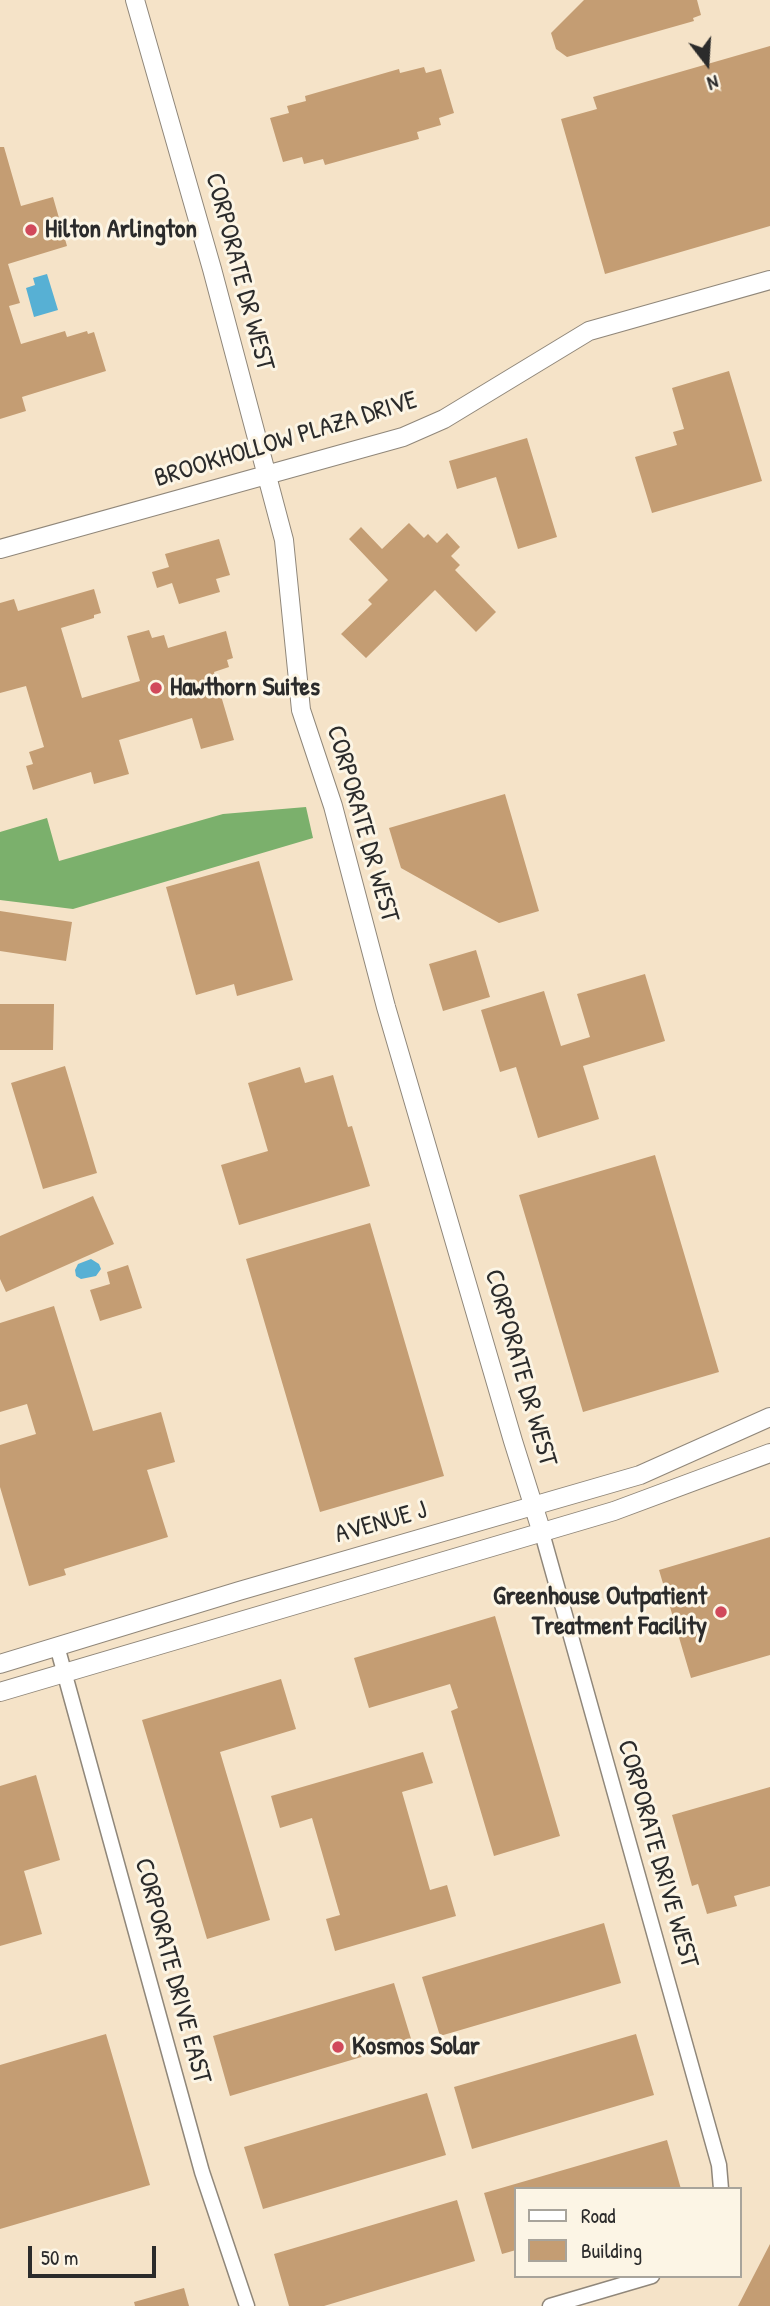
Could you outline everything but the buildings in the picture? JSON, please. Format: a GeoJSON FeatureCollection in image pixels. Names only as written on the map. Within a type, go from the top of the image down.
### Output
{"type":"FeatureCollection","features":[{"type":"Feature","properties":{"kind":"street","name":"CORPORATE DR WEST"},"geometry":{"type":"LineString","coordinates":[[135,0],[209,257],[284,540],[301,710],[332,806],[386,1007],[542,1533]]}},
{"type":"Feature","properties":{"kind":"street","name":"BROOKHOLLOW PLAZA DRIVE"},"geometry":{"type":"LineString","coordinates":[[0,550],[413,433],[444,419],[589,331],[770,280]]}},
{"type":"Feature","properties":{"kind":"street","name":"AVENUE J"},"geometry":{"type":"LineString","coordinates":[[0,1664],[239,1591],[640,1475],[770,1417]]}},
{"type":"Feature","properties":{"kind":"street","name":"AVENUE J"},"geometry":{"type":"LineString","coordinates":[[0,1692],[614,1511],[770,1453]]}},
{"type":"Feature","properties":{"kind":"street","name":"CORPORATE DRIVE WEST"},"geometry":{"type":"LineString","coordinates":[[542,1533],[716,2154],[721,2187]]}},
{"type":"Feature","properties":{"kind":"street","name":"CORPORATE DRIVE EAST"},"geometry":{"type":"LineString","coordinates":[[57,1646],[202,2172],[247,2306]]}},
{"type":"Feature","properties":{"kind":"street"},"geometry":{"type":"LineString","coordinates":[[550,2306],[645,2278]]}},
{"type":"Feature","properties":{"kind":"green space"},"geometry":{"type":"Polygon","coordinates":[[[306,807],[313,838],[73,909],[0,900],[0,832],[47,818],[59,861],[223,814],[306,807]]]}},
{"type":"Feature","properties":{"kind":"water"},"geometry":{"type":"Polygon","coordinates":[[[47,274],[58,310],[34,317],[26,288],[35,285],[33,278],[47,274]]]}},
{"type":"Feature","properties":{"kind":"water"},"geometry":{"type":"Polygon","coordinates":[[[91,1259],[99,1264],[101,1269],[96,1276],[81,1279],[76,1276],[78,1264],[91,1259]]]}},
{"type":"Feature","properties":{"kind":"place","name":"Hilton Arlington"},"geometry":{"type":"Point","coordinates":[31,230]}},
{"type":"Feature","properties":{"kind":"place","name":"Hawthorn Suites"},"geometry":{"type":"Point","coordinates":[156,688]}},
{"type":"Feature","properties":{"kind":"place","name":"Greenhouse Outpatient Treatment Facility"},"geometry":{"type":"Point","coordinates":[721,1612]}},
{"type":"Feature","properties":{"kind":"place","name":"Kosmos Solar"},"geometry":{"type":"Point","coordinates":[338,2047]}}]}
